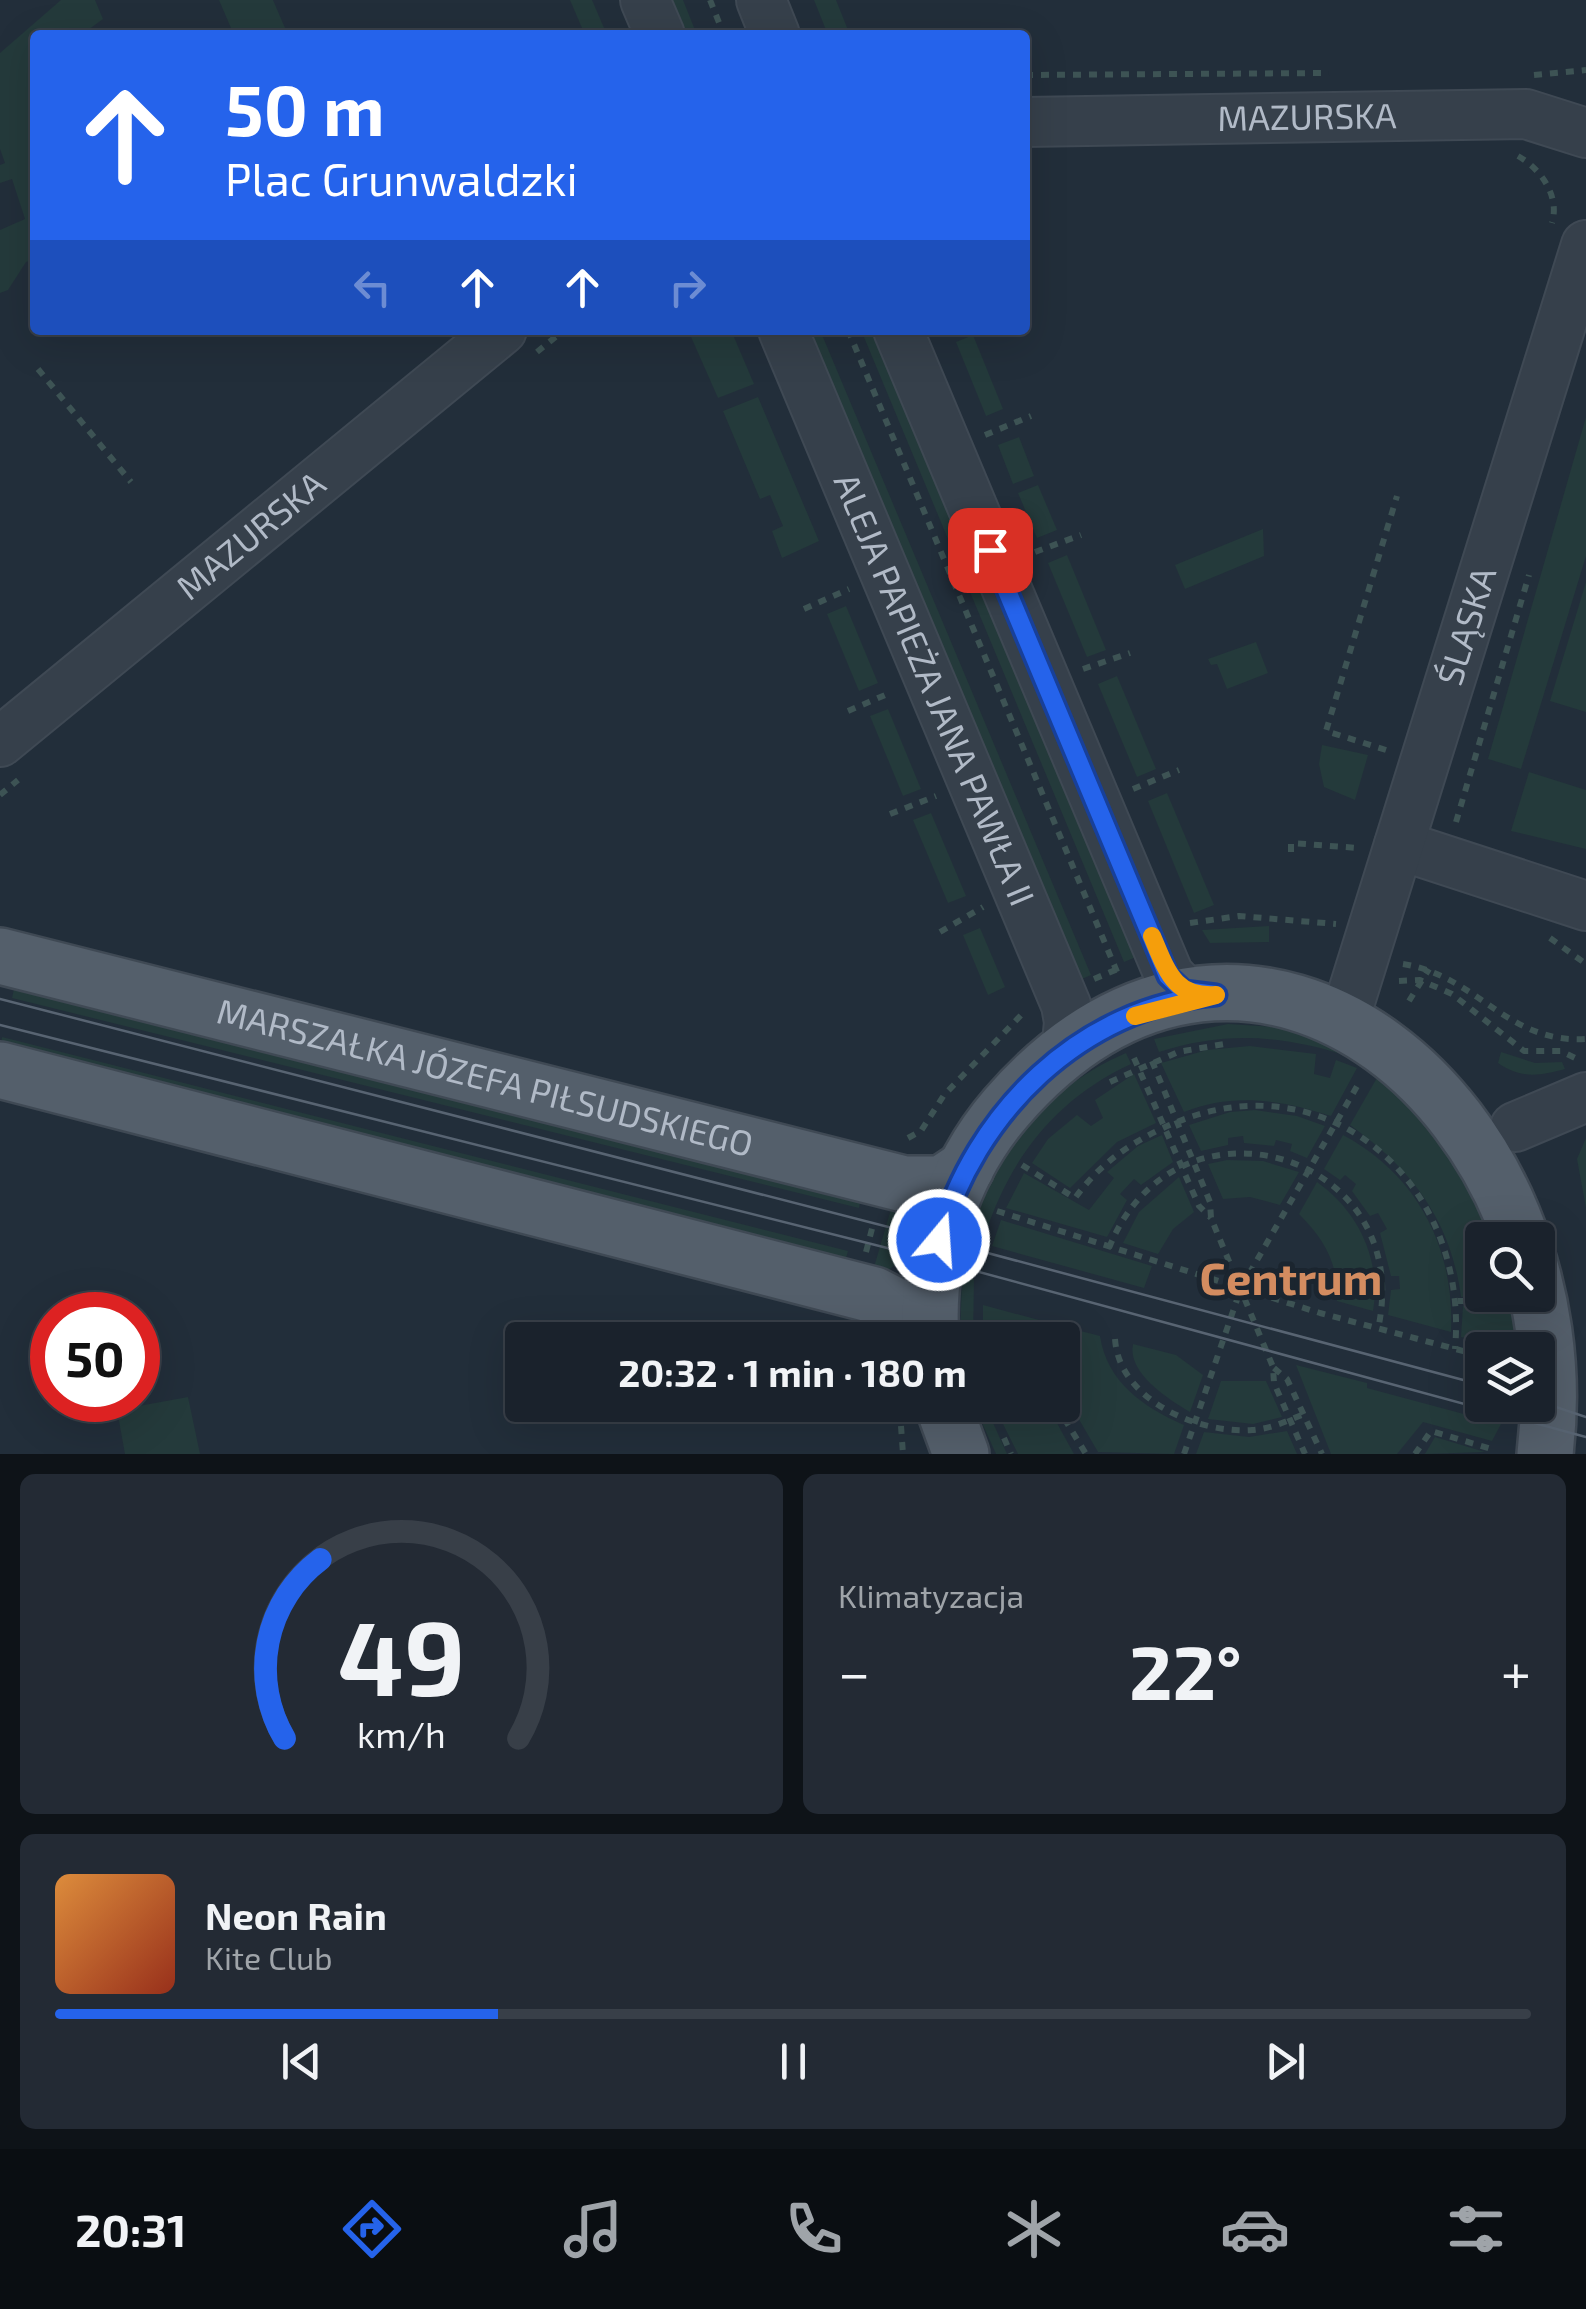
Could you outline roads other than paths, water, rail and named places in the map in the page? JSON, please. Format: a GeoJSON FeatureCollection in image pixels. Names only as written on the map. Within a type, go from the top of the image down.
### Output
{"type":"FeatureCollection","features":[{"type":"Feature","properties":{"kind":"main road","name":"MARSZAŁKA JÓZEFA PIŁSUDSKIEGO"},"geometry":{"type":"LineString","coordinates":[[0,956],[904,1184],[995,1189]]}},
{"type":"Feature","properties":{"kind":"main road"},"geometry":{"type":"LineString","coordinates":[[931,1322],[934,1260],[951,1201],[995,1189],[1008,1106],[1095,1058],[1149,1010],[1216,995],[1269,994],[1368,982],[1394,1026],[1440,1052],[1471,1078],[1515,1127],[1544,1174],[1565,1232],[1581,1346],[1568,1392],[1520,1452]]}},
{"type":"Feature","properties":{"kind":"main road"},"geometry":{"type":"LineString","coordinates":[[0,1070],[874,1295],[911,1314],[917,1322]]}},
{"type":"Feature","properties":{"kind":"main road"},"geometry":{"type":"LineString","coordinates":[[929,1422],[962,1454]]}},
{"type":"Feature","properties":{"kind":"street"},"geometry":{"type":"LineString","coordinates":[[645,0],[658,30]]}},
{"type":"Feature","properties":{"kind":"street"},"geometry":{"type":"LineString","coordinates":[[761,0],[773,30]]}},
{"type":"Feature","properties":{"kind":"street","name":"MAZURSKA"},"geometry":{"type":"LineString","coordinates":[[1030,122],[1526,114],[1586,133]]}},
{"type":"Feature","properties":{"kind":"street","name":"ŚLĄSKA"},"geometry":{"type":"LineString","coordinates":[[1368,982],[1378,846],[1567,240]]}},
{"type":"Feature","properties":{"kind":"street","name":"MAZURSKA"},"geometry":{"type":"LineString","coordinates":[[0,742],[496,335]]}},
{"type":"Feature","properties":{"kind":"street","name":"ALEJA PAPIEŻA JANA PAWŁA II"},"geometry":{"type":"LineString","coordinates":[[785,335],[1066,1005],[1070,1030],[1095,1058]]}},
{"type":"Feature","properties":{"kind":"street"},"geometry":{"type":"LineString","coordinates":[[900,335],[1168,976],[1184,991],[1216,995]]}},
{"type":"Feature","properties":{"kind":"street"},"geometry":{"type":"LineString","coordinates":[[1378,846],[1586,906]]}},
{"type":"Feature","properties":{"kind":"street"},"geometry":{"type":"LineString","coordinates":[[1515,1127],[1586,1096]]}},
{"type":"Feature","properties":{"kind":"tram line"},"geometry":{"type":"LineString","coordinates":[[0,999],[939,1240],[1465,1380]]}},
{"type":"Feature","properties":{"kind":"tram line"},"geometry":{"type":"LineString","coordinates":[[0,1025],[935,1260],[1586,1437]]}},
{"type":"Feature","properties":{"kind":"tram line"},"geometry":{"type":"LineString","coordinates":[[1555,1407],[1586,1417]]}},
{"type":"Feature","properties":{"kind":"district","name":"Centrum"},"geometry":{"type":"Point","coordinates":[1291,1279]}}]}
